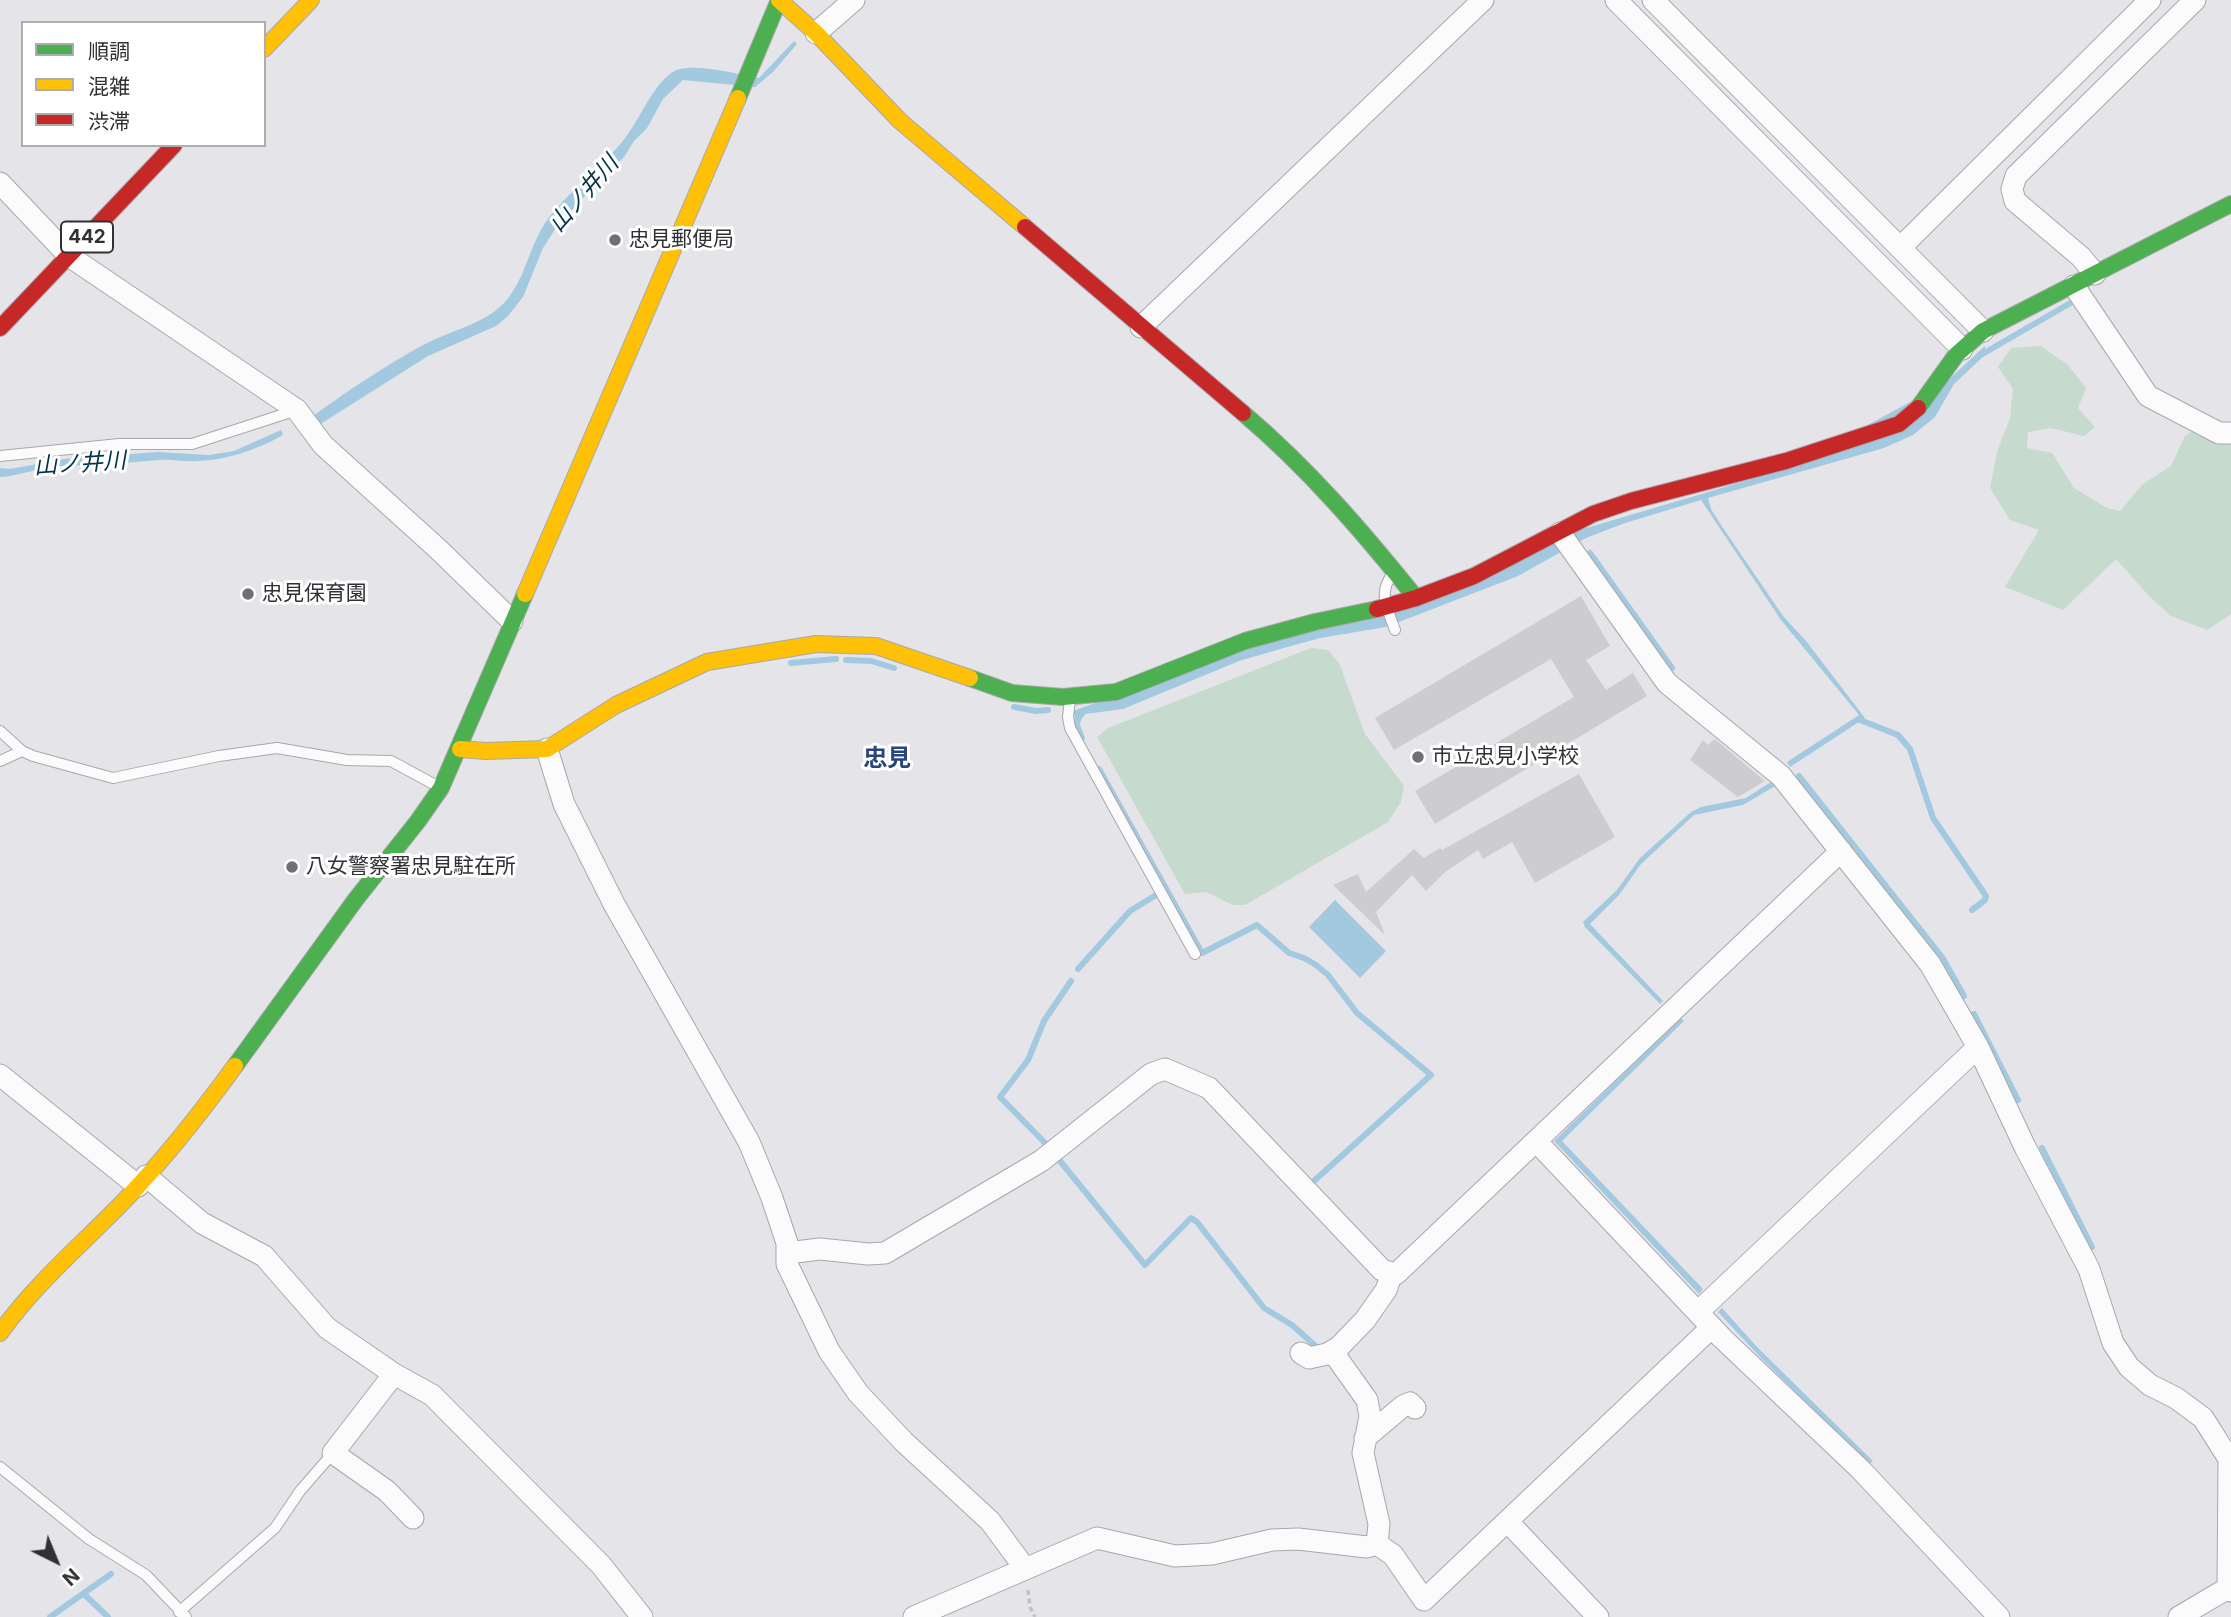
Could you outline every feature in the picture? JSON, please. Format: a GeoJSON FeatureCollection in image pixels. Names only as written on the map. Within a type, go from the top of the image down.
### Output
{"type":"FeatureCollection","features":[{"type":"Feature","properties":{"kind":"main road"},"geometry":{"type":"LineString","coordinates":[[266,47],[310,0]]}},
{"type":"Feature","properties":{"kind":"main road"},"geometry":{"type":"LineString","coordinates":[[0,1333],[48,1276],[142,1181],[240,1063],[346,912],[424,816],[441,788],[779,0],[816,33],[900,121],[1222,394],[1316,480],[1416,598]]}},
{"type":"Feature","properties":{"kind":"main road","name":"442"},"geometry":{"type":"LineString","coordinates":[[0,328],[172,147]]}},
{"type":"Feature","properties":{"kind":"main road"},"geometry":{"type":"LineString","coordinates":[[460,749],[547,749],[616,705],[707,662],[816,644],[876,646],[1012,693],[1070,697],[1116,692],[1245,641],[1315,622],[1388,610],[1474,576],[1593,514],[1631,501],[1786,461],[1899,424],[1919,408],[1956,355],[1983,331],[2231,204]]}},
{"type":"Feature","properties":{"kind":"street"},"geometry":{"type":"LineString","coordinates":[[816,33],[854,0]]}},
{"type":"Feature","properties":{"kind":"street"},"geometry":{"type":"LineString","coordinates":[[1140,327],[1483,0]]}},
{"type":"Feature","properties":{"kind":"street"},"geometry":{"type":"LineString","coordinates":[[1616,0],[1962,349]]}},
{"type":"Feature","properties":{"kind":"street"},"geometry":{"type":"LineString","coordinates":[[1653,0],[1983,331]]}},
{"type":"Feature","properties":{"kind":"street"},"geometry":{"type":"LineString","coordinates":[[1899,248],[2150,0]]}},
{"type":"Feature","properties":{"kind":"street"},"geometry":{"type":"LineString","coordinates":[[2095,274],[2081,257],[2015,201],[2012,189],[2016,176],[2195,0]]}},
{"type":"Feature","properties":{"kind":"street"},"geometry":{"type":"LineString","coordinates":[[0,183],[69,256],[297,410],[323,445],[438,549],[512,621]]}},
{"type":"Feature","properties":{"kind":"street"},"geometry":{"type":"LineString","coordinates":[[2074,286],[2148,396],[2219,433],[2231,433]]}},
{"type":"Feature","properties":{"kind":"street"},"geometry":{"type":"LineString","coordinates":[[1560,533],[1667,683],[1781,776],[1930,964],[1979,1047],[2025,1147],[2089,1269],[2113,1343],[2129,1367],[2150,1385],[2176,1398],[2203,1418],[2229,1459],[2230,1590],[2179,1617]]}},
{"type":"Feature","properties":{"kind":"street"},"geometry":{"type":"LineString","coordinates":[[547,749],[564,804],[614,904],[749,1142],[787,1243],[787,1264],[829,1351],[858,1393],[904,1442],[990,1521],[1024,1567]]}},
{"type":"Feature","properties":{"kind":"street"},"geometry":{"type":"LineString","coordinates":[[787,1253],[820,1249],[885,1253],[1041,1161],[1150,1074],[1165,1069],[1209,1088],[1382,1270],[1396,1275],[1841,851]]}},
{"type":"Feature","properties":{"kind":"street"},"geometry":{"type":"LineString","coordinates":[[1377,1544],[1393,1555],[1424,1601],[1508,1522],[1705,1320],[1979,1047]]}},
{"type":"Feature","properties":{"kind":"street"},"geometry":{"type":"LineString","coordinates":[[0,1075],[202,1223],[264,1256],[327,1328],[394,1374],[432,1395],[601,1566],[642,1617]]}},
{"type":"Feature","properties":{"kind":"street"},"geometry":{"type":"LineString","coordinates":[[1536,1141],[1705,1320],[1861,1470],[1999,1617]]}},
{"type":"Feature","properties":{"kind":"street"},"geometry":{"type":"LineString","coordinates":[[1301,1353],[1309,1358],[1327,1354],[1332,1350],[1365,1320],[1386,1290],[1392,1273]]}},
{"type":"Feature","properties":{"kind":"street"},"geometry":{"type":"LineString","coordinates":[[1332,1350],[1367,1400],[1370,1416],[1363,1453],[1379,1524],[1377,1544]]}},
{"type":"Feature","properties":{"kind":"street"},"geometry":{"type":"LineString","coordinates":[[394,1374],[333,1453],[387,1491],[413,1518]]}},
{"type":"Feature","properties":{"kind":"street"},"geometry":{"type":"LineString","coordinates":[[1365,1438],[1403,1406],[1410,1403],[1415,1408]]}},
{"type":"Feature","properties":{"kind":"street"},"geometry":{"type":"LineString","coordinates":[[1508,1522],[1598,1617]]}},
{"type":"Feature","properties":{"kind":"street"},"geometry":{"type":"LineString","coordinates":[[914,1617],[1024,1567],[1097,1538],[1175,1556],[1212,1554],[1285,1539],[1367,1547],[1377,1544]]}},
{"type":"Feature","properties":{"kind":"lane"},"geometry":{"type":"LineString","coordinates":[[0,456],[119,444],[192,444],[297,410]]}},
{"type":"Feature","properties":{"kind":"lane"},"geometry":{"type":"LineString","coordinates":[[1394,572],[1385,583],[1384,597],[1395,630]]}},
{"type":"Feature","properties":{"kind":"lane"},"geometry":{"type":"LineString","coordinates":[[1070,697],[1070,728],[1195,954]]}},
{"type":"Feature","properties":{"kind":"lane"},"geometry":{"type":"LineString","coordinates":[[0,731],[22,751],[113,778],[219,756],[277,748],[347,760],[391,761],[441,788]]}},
{"type":"Feature","properties":{"kind":"lane"},"geometry":{"type":"LineString","coordinates":[[0,761],[22,751]]}},
{"type":"Feature","properties":{"kind":"lane"},"geometry":{"type":"LineString","coordinates":[[0,1467],[89,1539],[146,1575],[183,1614],[275,1528],[300,1491],[333,1453]]}},
{"type":"Feature","properties":{"kind":"path"},"geometry":{"type":"LineString","coordinates":[[1024,1567],[1030,1607],[1035,1617]]}},
{"type":"Feature","properties":{"kind":"green space"},"geometry":{"type":"Polygon","coordinates":[[[2041,346],[2068,365],[2086,388],[2078,408],[2095,427],[2084,436],[2051,428],[2028,432],[2027,448],[2052,453],[2074,488],[2107,508],[2120,511],[2143,484],[2171,466],[2185,436],[2210,419],[2231,427],[2231,614],[2207,630],[2171,616],[2116,559],[2063,610],[2005,587],[2039,530],[2010,520],[1990,488],[1997,452],[2010,418],[2013,389],[1998,367],[2011,348],[2041,346]]]}},
{"type":"Feature","properties":{"kind":"green space"},"geometry":{"type":"Polygon","coordinates":[[[1311,648],[1328,650],[1339,663],[1365,734],[1404,786],[1401,802],[1388,822],[1245,905],[1233,905],[1206,892],[1185,894],[1097,737],[1108,728],[1311,648]]]}},
{"type":"Feature","properties":{"kind":"water","name":"山ノ井川"},"geometry":{"type":"Polygon","coordinates":[[[794,41],[797,44],[773,72],[755,87],[683,80],[663,99],[647,128],[634,141],[624,157],[554,231],[543,248],[523,297],[508,316],[496,326],[428,356],[319,425],[313,416],[368,378],[425,344],[487,316],[504,303],[517,284],[536,239],[548,219],[619,146],[664,79],[680,69],[689,68],[720,70],[759,78],[794,41]]]}},
{"type":"Feature","properties":{"kind":"water"},"geometry":{"type":"Polygon","coordinates":[[[1985,346],[1986,354],[1954,384],[1935,417],[1913,435],[1884,448],[1708,498],[1711,509],[1723,528],[1783,616],[1806,641],[1865,718],[1790,767],[1787,762],[1859,715],[1781,620],[1701,500],[1586,538],[1518,576],[1386,627],[1320,638],[1239,661],[1123,709],[1085,714],[1078,725],[1073,711],[1583,529],[1789,468],[1945,383],[1985,346]]]}},
{"type":"Feature","properties":{"kind":"water","name":"山ノ井川"},"geometry":{"type":"Polygon","coordinates":[[[281,430],[283,435],[263,445],[220,459],[55,466],[0,477],[0,468],[10,469],[64,459],[158,452],[209,455],[234,451],[281,430]]]}},
{"type":"Feature","properties":{"kind":"water"},"geometry":{"type":"Polygon","coordinates":[[[1771,782],[1775,786],[1743,805],[1694,815],[1641,864],[1619,895],[1590,924],[1663,1001],[1660,1004],[1583,922],[1617,890],[1640,858],[1691,812],[1701,807],[1746,798],[1771,782]]]}},
{"type":"Feature","properties":{"kind":"water"},"geometry":{"type":"Polygon","coordinates":[[[1335,900],[1386,951],[1360,978],[1309,927],[1335,900]]]}},
{"type":"Feature","properties":{"kind":"water"},"geometry":{"type":"Polygon","coordinates":[[[1681,1018],[1684,1021],[1562,1141],[1703,1289],[1699,1294],[1554,1141],[1681,1018]]]}},
{"type":"Feature","properties":{"kind":"water"},"geometry":{"type":"Polygon","coordinates":[[[1722,1308],[1758,1348],[1873,1461],[1869,1464],[1761,1358],[1718,1312],[1722,1308]]]}},
{"type":"Feature","properties":{"kind":"building"},"geometry":{"type":"Polygon","coordinates":[[[1581,596],[1610,646],[1586,660],[1606,690],[1633,673],[1647,696],[1435,824],[1415,791],[1574,697],[1551,659],[1394,750],[1375,718],[1581,596]]]}},
{"type":"Feature","properties":{"kind":"building"},"geometry":{"type":"Polygon","coordinates":[[[1715,739],[1765,781],[1738,797],[1690,760],[1703,740],[1708,745],[1715,739]]]}},
{"type":"Feature","properties":{"kind":"building"},"geometry":{"type":"Polygon","coordinates":[[[1579,774],[1615,837],[1535,883],[1512,842],[1483,859],[1478,850],[1445,872],[1426,891],[1412,875],[1376,912],[1385,935],[1333,885],[1358,874],[1366,892],[1414,849],[1424,858],[1440,848],[1442,850],[1579,774]]]}},
{"type":"Feature","properties":{"kind":"waterway"},"geometry":{"type":"LineString","coordinates":[[1979,356],[2079,298]]}},
{"type":"Feature","properties":{"kind":"waterway"},"geometry":{"type":"LineString","coordinates":[[1590,553],[1672,668]]}},
{"type":"Feature","properties":{"kind":"waterway"},"geometry":{"type":"LineString","coordinates":[[791,663],[836,659]]}},
{"type":"Feature","properties":{"kind":"waterway"},"geometry":{"type":"LineString","coordinates":[[846,660],[871,661],[894,668]]}},
{"type":"Feature","properties":{"kind":"waterway"},"geometry":{"type":"LineString","coordinates":[[1014,707],[1048,710]]}},
{"type":"Feature","properties":{"kind":"waterway"},"geometry":{"type":"LineString","coordinates":[[1078,715],[1077,725],[1082,738]]}},
{"type":"Feature","properties":{"kind":"waterway"},"geometry":{"type":"LineString","coordinates":[[1860,720],[1898,735],[1910,749],[1933,818],[1986,896],[1985,900],[1972,910]]}},
{"type":"Feature","properties":{"kind":"waterway"},"geometry":{"type":"LineString","coordinates":[[1099,769],[1202,953],[1257,925],[1289,953],[1304,958],[1328,975],[1357,1013],[1431,1075],[1314,1181]]}},
{"type":"Feature","properties":{"kind":"waterway"},"geometry":{"type":"LineString","coordinates":[[1799,776],[1942,957],[1964,996]]}},
{"type":"Feature","properties":{"kind":"waterway"},"geometry":{"type":"LineString","coordinates":[[1078,969],[1130,911],[1156,895]]}},
{"type":"Feature","properties":{"kind":"waterway"},"geometry":{"type":"LineString","coordinates":[[1048,1146],[1000,1097],[1028,1060],[1044,1021],[1071,981]]}},
{"type":"Feature","properties":{"kind":"waterway"},"geometry":{"type":"LineString","coordinates":[[1974,1014],[2018,1100]]}},
{"type":"Feature","properties":{"kind":"waterway"},"geometry":{"type":"LineString","coordinates":[[2042,1148],[2092,1247]]}},
{"type":"Feature","properties":{"kind":"waterway"},"geometry":{"type":"LineString","coordinates":[[1060,1161],[1145,1265],[1191,1218],[1197,1222],[1264,1308],[1292,1325],[1319,1349]]}},
{"type":"Feature","properties":{"kind":"waterway"},"geometry":{"type":"LineString","coordinates":[[50,1617],[111,1574]]}},
{"type":"Feature","properties":{"kind":"waterway"},"geometry":{"type":"LineString","coordinates":[[84,1594],[108,1617]]}},
{"type":"Feature","properties":{"kind":"traffic: fast"},"geometry":{"type":"LineString","coordinates":[[738,98],[779,0]]}},
{"type":"Feature","properties":{"kind":"traffic: fast"},"geometry":{"type":"LineString","coordinates":[[1918,408],[1956,355],[1983,331],[2231,204]]}},
{"type":"Feature","properties":{"kind":"traffic: fast"},"geometry":{"type":"LineString","coordinates":[[1243,413],[1334,501],[1416,598]]}},
{"type":"Feature","properties":{"kind":"traffic: fast"},"geometry":{"type":"LineString","coordinates":[[235,1066],[356,899],[441,788],[525,594]]}},
{"type":"Feature","properties":{"kind":"traffic: fast"},"geometry":{"type":"LineString","coordinates":[[970,678],[1012,693],[1063,697],[1116,692],[1245,641],[1377,609]]}},
{"type":"Feature","properties":{"kind":"traffic: slow"},"geometry":{"type":"LineString","coordinates":[[266,47],[311,0]]}},
{"type":"Feature","properties":{"kind":"traffic: slow"},"geometry":{"type":"LineString","coordinates":[[779,0],[816,33],[900,121],[1025,227]]}},
{"type":"Feature","properties":{"kind":"traffic: slow"},"geometry":{"type":"LineString","coordinates":[[525,594],[738,98]]}},
{"type":"Feature","properties":{"kind":"traffic: slow"},"geometry":{"type":"LineString","coordinates":[[460,749],[547,749],[616,705],[707,662],[816,644],[876,646],[970,678]]}},
{"type":"Feature","properties":{"kind":"traffic: slow"},"geometry":{"type":"LineString","coordinates":[[0,1333],[43,1282],[152,1171],[235,1066]]}},
{"type":"Feature","properties":{"kind":"traffic: jam"},"geometry":{"type":"LineString","coordinates":[[0,328],[172,147]]}},
{"type":"Feature","properties":{"kind":"traffic: jam"},"geometry":{"type":"LineString","coordinates":[[1025,227],[1243,413]]}},
{"type":"Feature","properties":{"kind":"traffic: jam"},"geometry":{"type":"LineString","coordinates":[[1377,609],[1416,598],[1474,576],[1593,514],[1631,501],[1786,461],[1899,424],[1918,408]]}},
{"type":"Feature","properties":{"kind":"place","name":"忠見郵便局"},"geometry":{"type":"Point","coordinates":[615,240]}},
{"type":"Feature","properties":{"kind":"place","name":"忠見保育園"},"geometry":{"type":"Point","coordinates":[248,594]}},
{"type":"Feature","properties":{"kind":"place","name":"市立忠見小学校"},"geometry":{"type":"Point","coordinates":[1418,757]}},
{"type":"Feature","properties":{"kind":"place","name":"八女警察署忠見駐在所"},"geometry":{"type":"Point","coordinates":[292,867]}},
{"type":"Feature","properties":{"kind":"district","name":"忠見"},"geometry":{"type":"Point","coordinates":[887,759]}}]}
